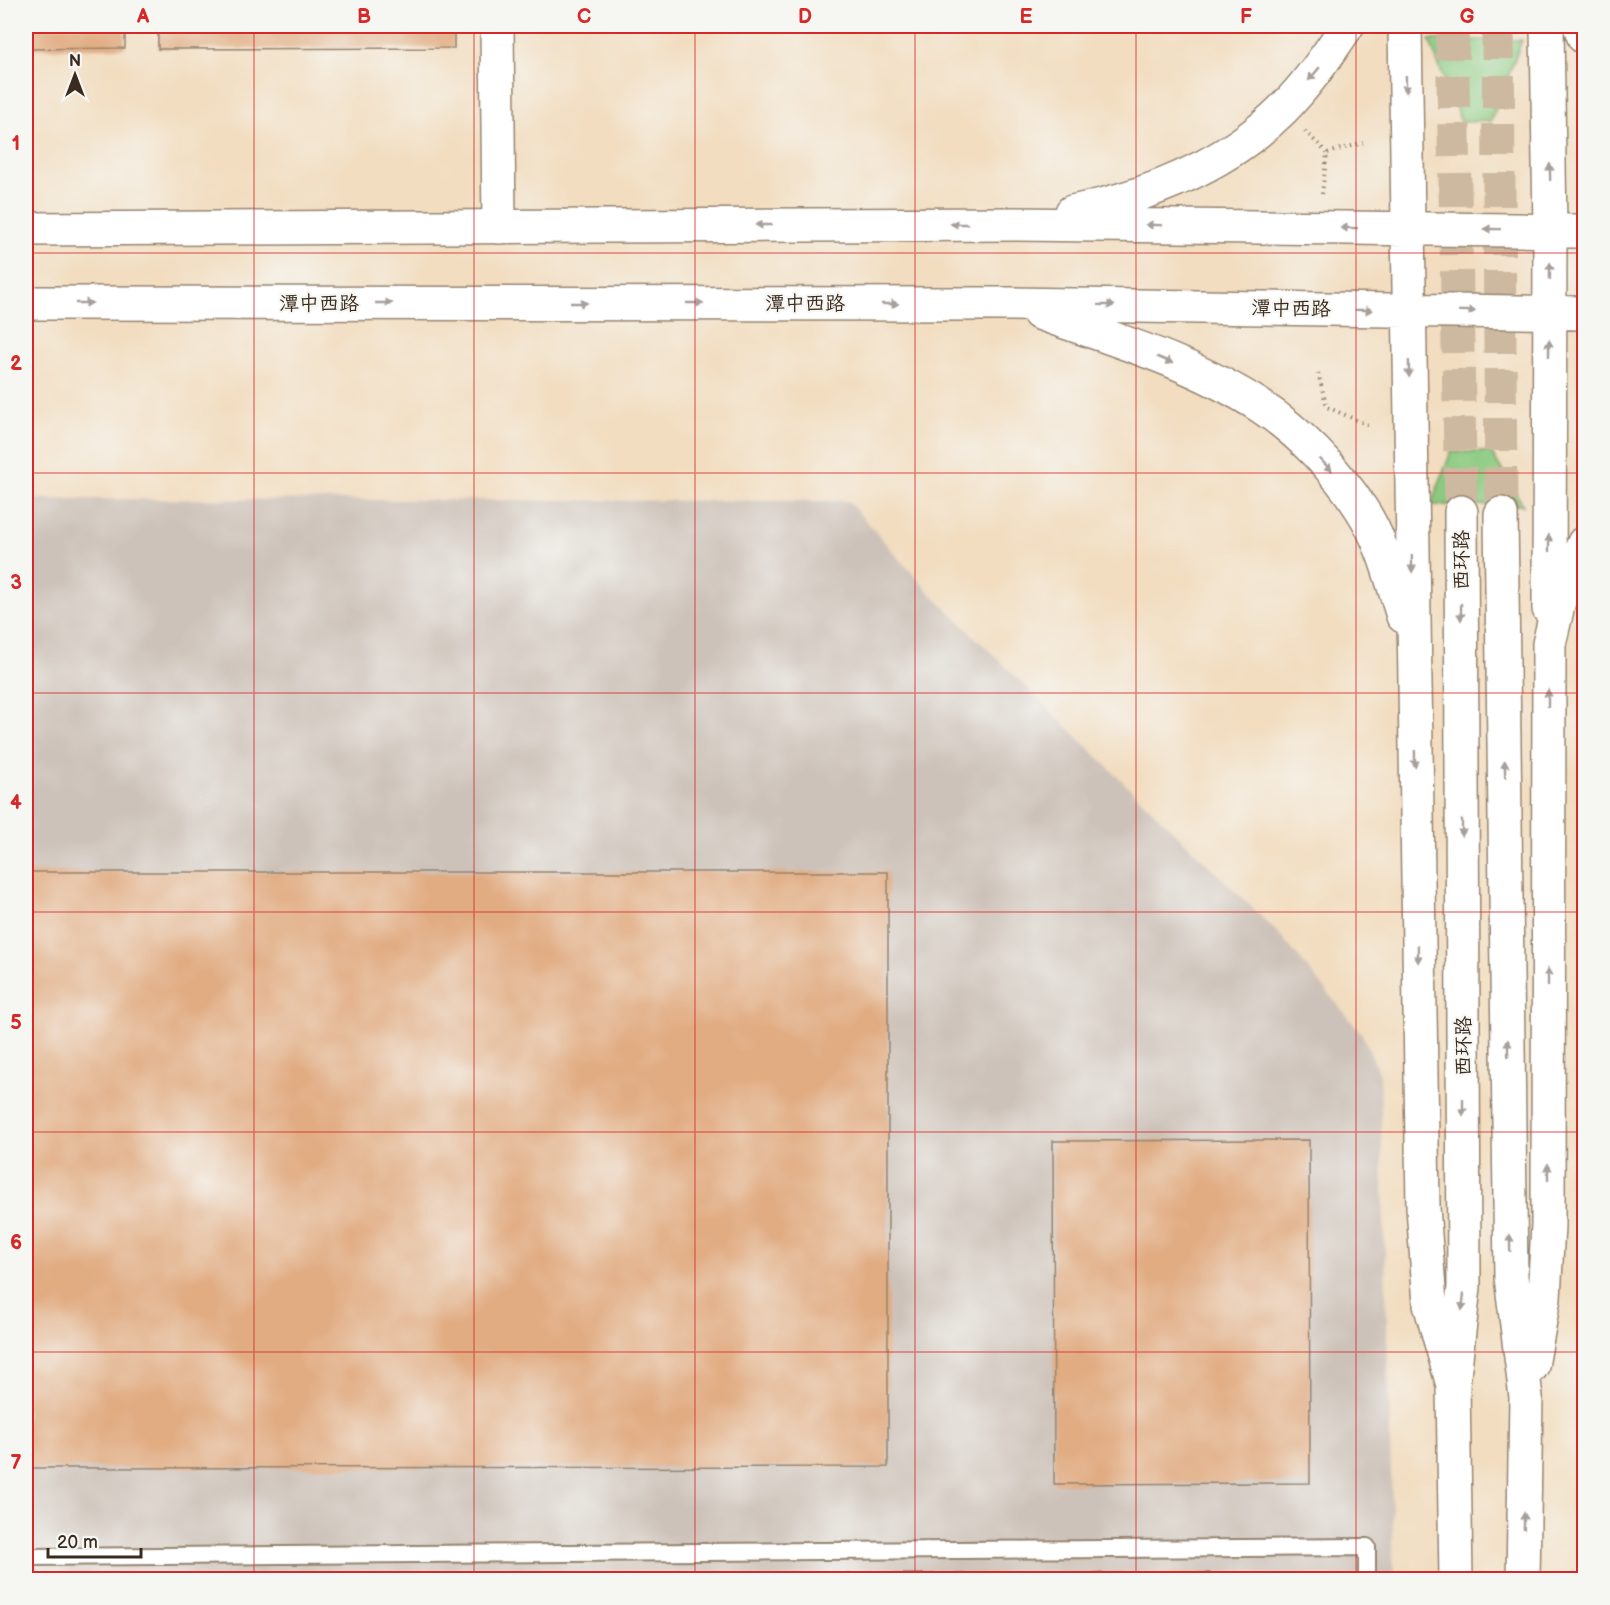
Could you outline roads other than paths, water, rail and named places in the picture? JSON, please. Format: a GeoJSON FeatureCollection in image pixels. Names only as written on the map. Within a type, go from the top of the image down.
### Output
{"type":"FeatureCollection","features":[{"type":"Feature","properties":{"kind":"main road"},"geometry":{"type":"LineString","coordinates":[[497,26],[499,227]]}},
{"type":"Feature","properties":{"kind":"main road"},"geometry":{"type":"LineString","coordinates":[[1016,224],[1106,205],[1173,183],[1236,148],[1283,110],[1320,67],[1347,26]]}},
{"type":"Feature","properties":{"kind":"main road"},"geometry":{"type":"LineString","coordinates":[[1405,26],[1423,1207],[1430,1304],[1453,1385]]}},
{"type":"Feature","properties":{"kind":"main road"},"geometry":{"type":"LineString","coordinates":[[1526,1397],[1544,1298],[1548,1225],[1550,230],[1547,26]]}},
{"type":"Feature","properties":{"kind":"main road"},"geometry":{"type":"LineString","coordinates":[[1580,26],[1584,37]]}},
{"type":"Feature","properties":{"kind":"main road"},"geometry":{"type":"LineString","coordinates":[[26,229],[1016,224],[1584,231]]}},
{"type":"Feature","properties":{"kind":"main road","name":"潭中西路"},"geometry":{"type":"LineString","coordinates":[[26,303],[1011,304],[1584,313]]}},
{"type":"Feature","properties":{"kind":"main road"},"geometry":{"type":"LineString","coordinates":[[1011,304],[1119,341],[1203,376],[1261,406],[1297,436],[1333,472],[1363,511],[1387,566],[1413,647]]}},
{"type":"Feature","properties":{"kind":"main road","name":"西环路"},"geometry":{"type":"LineString","coordinates":[[1456,1580],[1453,1385],[1464,1287],[1461,512]]}},
{"type":"Feature","properties":{"kind":"main road","name":"西环路"},"geometry":{"type":"LineString","coordinates":[[1502,514],[1511,1276],[1526,1397],[1523,1580]]}},
{"type":"Feature","properties":{"kind":"main road"},"geometry":{"type":"LineString","coordinates":[[1549,644],[1559,601],[1584,543]]}},
{"type":"Feature","properties":{"kind":"lane"},"geometry":{"type":"LineString","coordinates":[[26,1557],[1367,1547],[1367,1580]]}},
{"type":"Feature","properties":{"kind":"tunnel"},"geometry":{"type":"LineString","coordinates":[[1452,26],[1461,512]]}},
{"type":"Feature","properties":{"kind":"tunnel"},"geometry":{"type":"LineString","coordinates":[[1498,26],[1501,514]]}}]}
